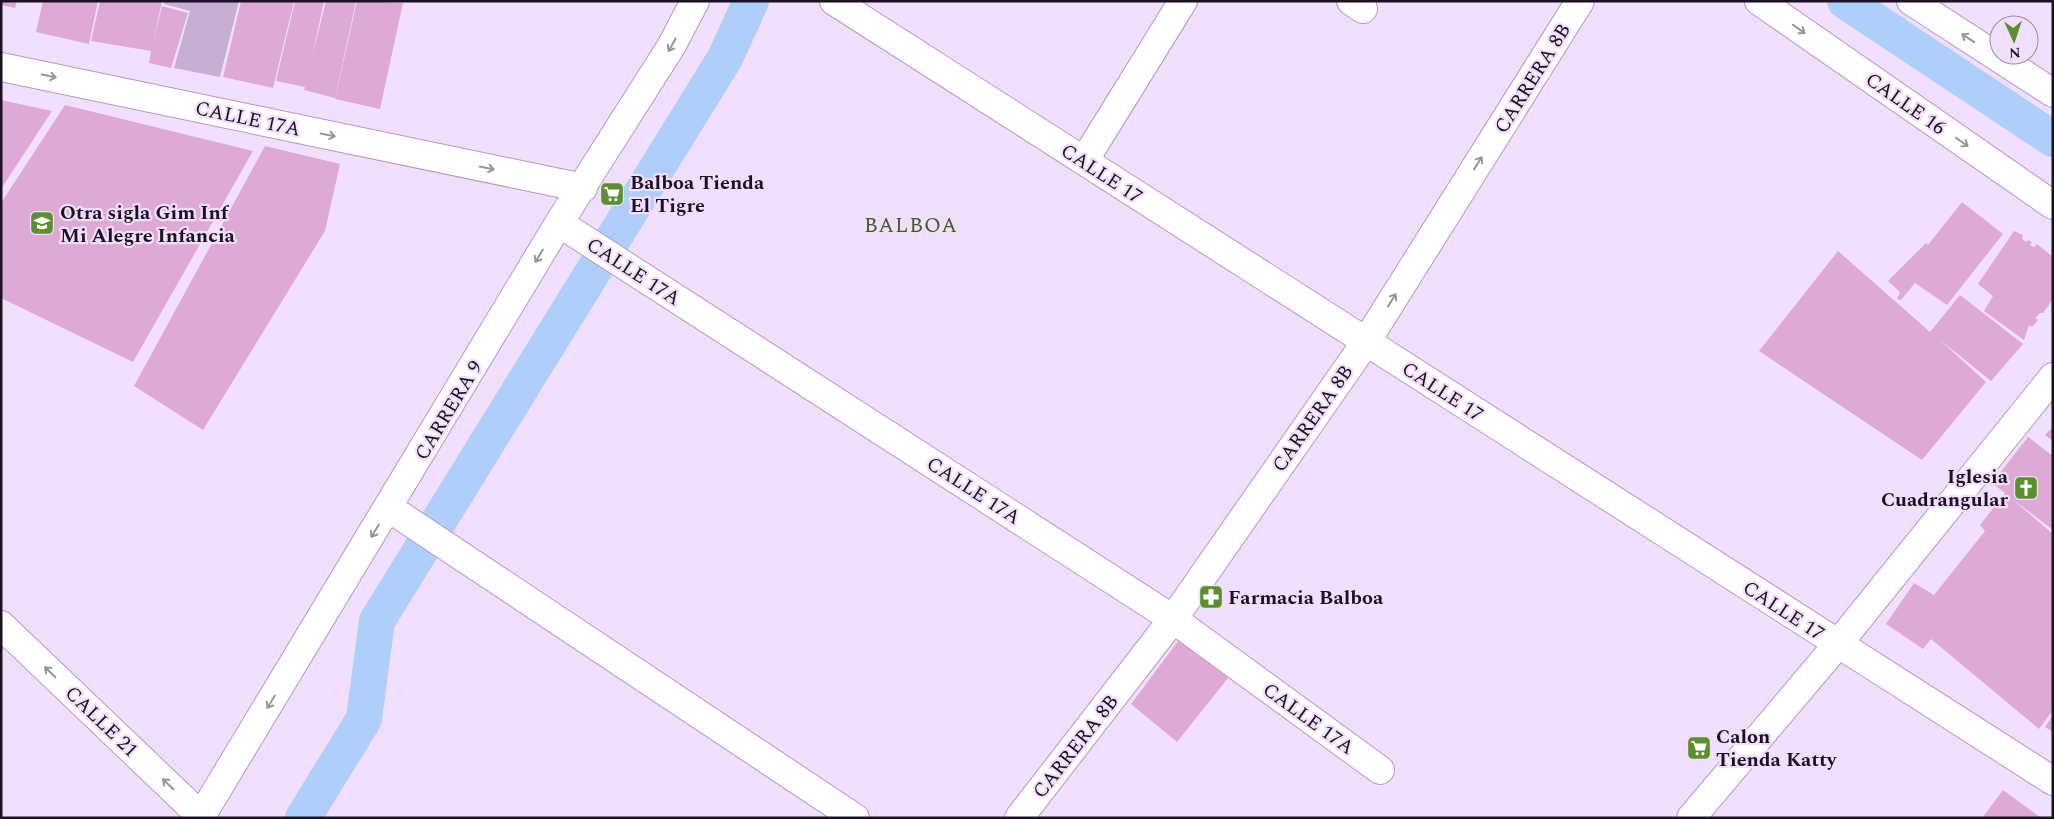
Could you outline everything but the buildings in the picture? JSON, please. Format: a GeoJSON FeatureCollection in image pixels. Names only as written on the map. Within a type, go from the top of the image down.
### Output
{"type":"FeatureCollection","features":[{"type":"Feature","properties":{"kind":"street","name":"CARRERA 9"},"geometry":{"type":"LineString","coordinates":[[202,817],[399,515],[559,223],[583,188],[672,45],[694,1]]}},
{"type":"Feature","properties":{"kind":"street","name":"CALLE 17"},"geometry":{"type":"LineString","coordinates":[[834,1],[2053,781]]}},
{"type":"Feature","properties":{"kind":"street"},"geometry":{"type":"LineString","coordinates":[[1084,162],[1183,1]]}},
{"type":"Feature","properties":{"kind":"street","name":"CARRERA 8B"},"geometry":{"type":"LineString","coordinates":[[1027,816],[1173,618],[1366,342],[1580,1]]}},
{"type":"Feature","properties":{"kind":"street","name":"CALLE 16"},"geometry":{"type":"LineString","coordinates":[[1759,1],[2053,205]]}},
{"type":"Feature","properties":{"kind":"street"},"geometry":{"type":"LineString","coordinates":[[1911,1],[2053,93]]}},
{"type":"Feature","properties":{"kind":"street","name":"CALLE 17A"},"geometry":{"type":"LineString","coordinates":[[1,66],[583,188]]}},
{"type":"Feature","properties":{"kind":"street","name":"CALLE 17A"},"geometry":{"type":"LineString","coordinates":[[559,223],[1173,618],[1380,770]]}},
{"type":"Feature","properties":{"kind":"street"},"geometry":{"type":"LineString","coordinates":[[1691,818],[1838,644],[2053,377]]}},
{"type":"Feature","properties":{"kind":"street"},"geometry":{"type":"LineString","coordinates":[[399,515],[855,818]]}},
{"type":"Feature","properties":{"kind":"street","name":"CALLE 21"},"geometry":{"type":"LineString","coordinates":[[1,625],[202,817]]}},
{"type":"Feature","properties":{"kind":"shaded area"},"geometry":{"type":"Polygon","coordinates":[[[165,1],[239,1],[220,77],[174,68],[190,11],[164,4],[165,1]]]}},
{"type":"Feature","properties":{"kind":"waterway"},"geometry":{"type":"LineString","coordinates":[[303,818],[364,719],[377,621],[725,58],[751,1]]}},
{"type":"Feature","properties":{"kind":"waterway"},"geometry":{"type":"LineString","coordinates":[[1845,1],[2053,139]]}},
{"type":"Feature","properties":{"kind":"place","name":"Balboa Tienda El Tigre"},"geometry":{"type":"Point","coordinates":[612,194]}},
{"type":"Feature","properties":{"kind":"place","name":"Otra sigla Gim Inf Mi Alegre Infancia"},"geometry":{"type":"Point","coordinates":[42,223]}},
{"type":"Feature","properties":{"kind":"place","name":"Iglesia Cuadrangular"},"geometry":{"type":"Point","coordinates":[2026,488]}},
{"type":"Feature","properties":{"kind":"place","name":"Farmacia Balboa"},"geometry":{"type":"Point","coordinates":[1211,597]}},
{"type":"Feature","properties":{"kind":"place","name":"Calon Tienda Katty"},"geometry":{"type":"Point","coordinates":[1699,748]}},
{"type":"Feature","properties":{"kind":"district","name":"BALBOA"},"geometry":{"type":"Point","coordinates":[911,225]}}]}
